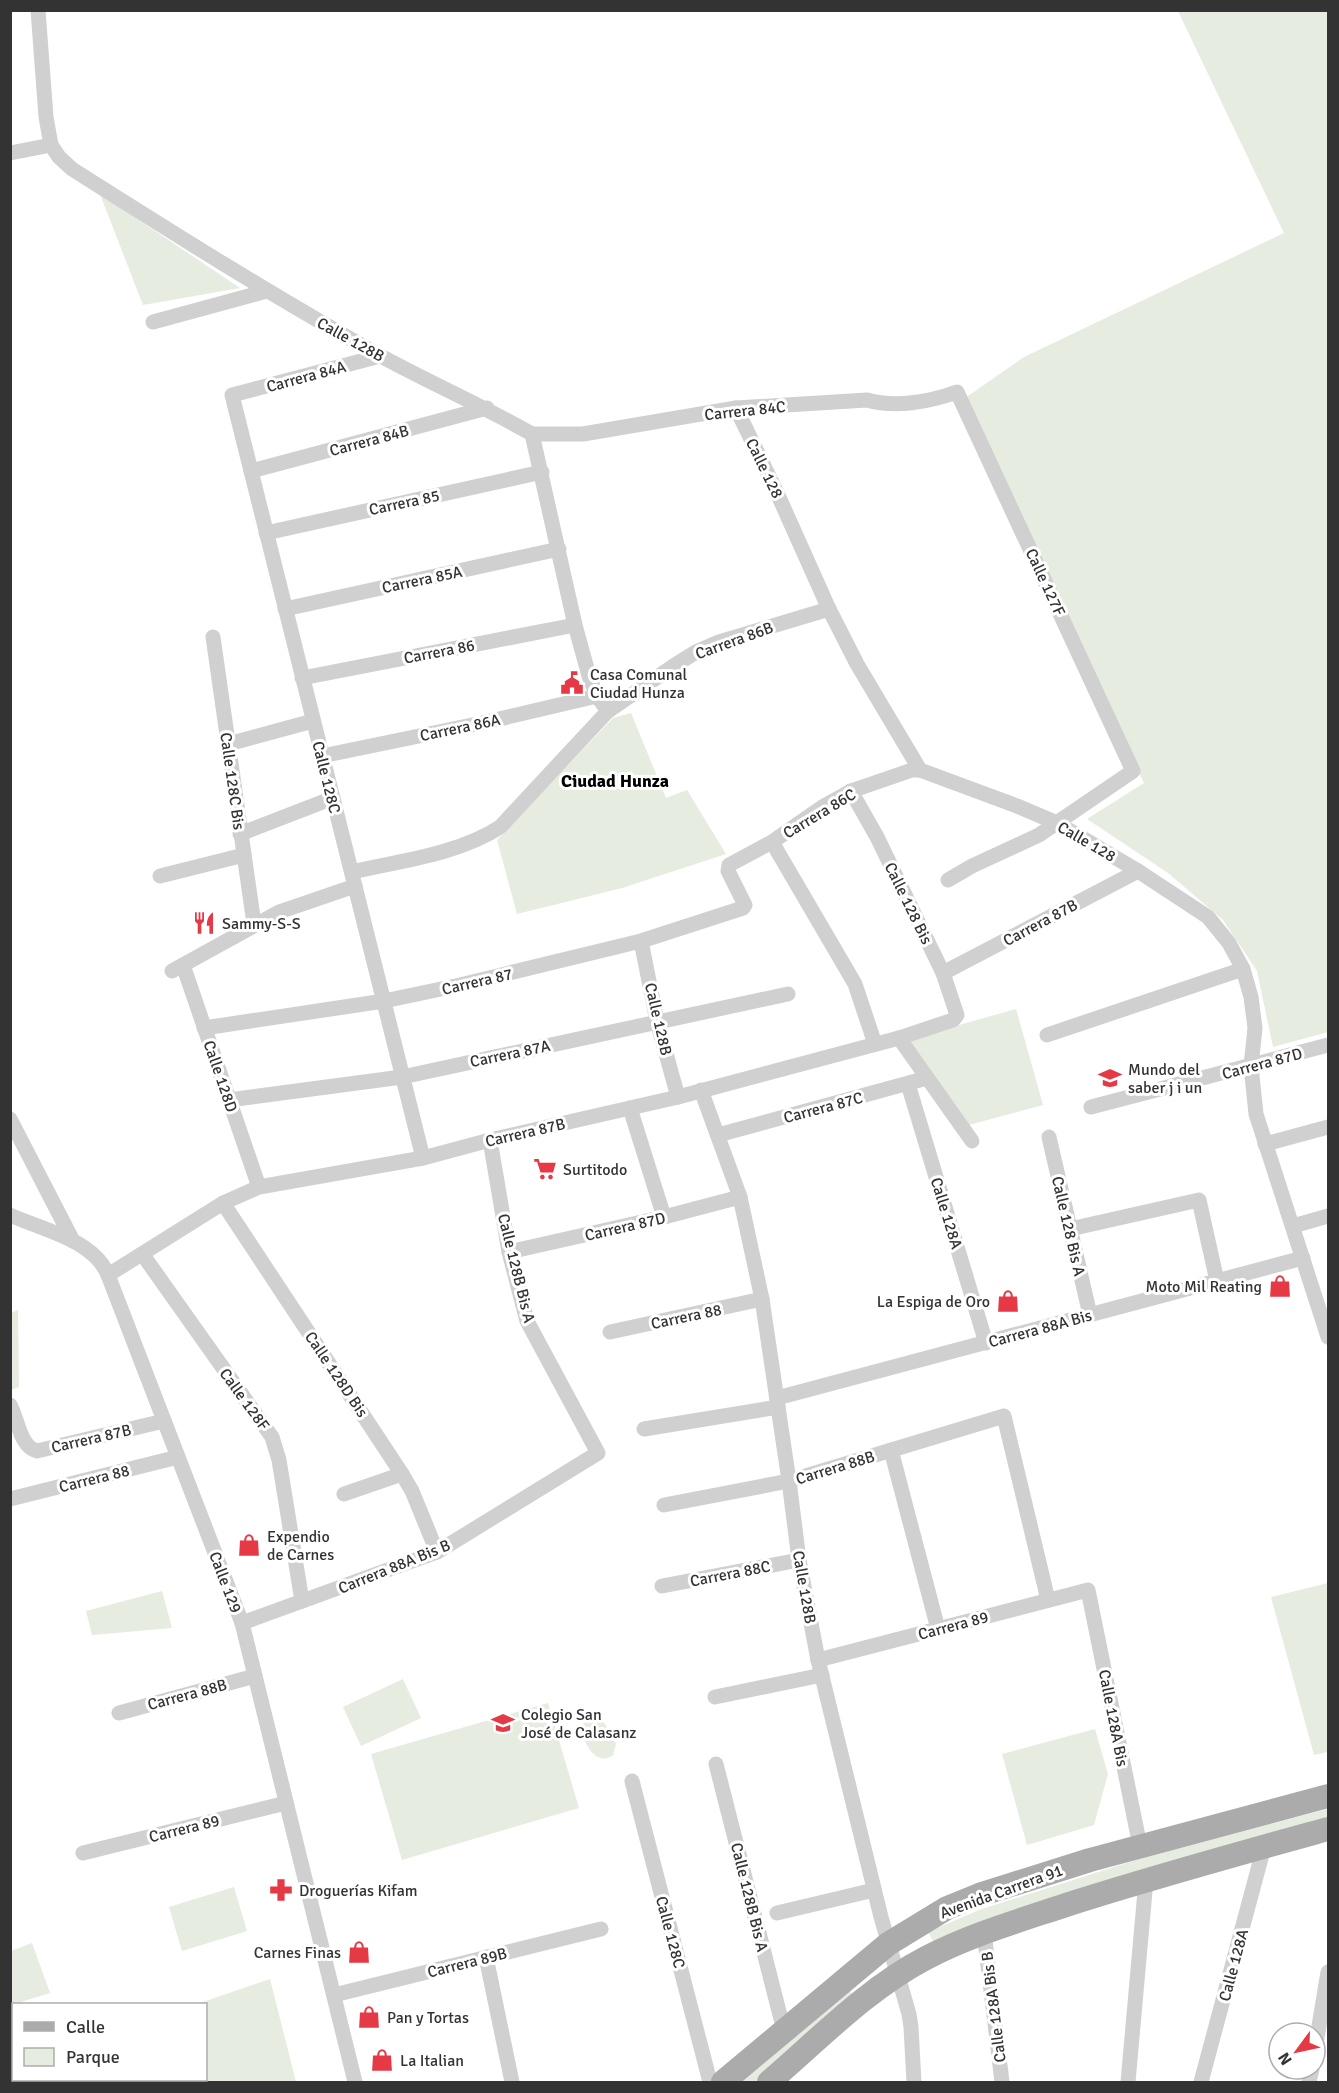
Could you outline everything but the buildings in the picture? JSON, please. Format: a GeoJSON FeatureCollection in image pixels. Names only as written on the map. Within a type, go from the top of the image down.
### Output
{"type":"FeatureCollection","features":[{"type":"Feature","properties":{"kind":"main road","name":"Avenida Carrera 91"},"geometry":{"type":"LineString","coordinates":[[723,2082],[888,1944],[932,1915],[979,1895],[1090,1860],[1329,1796]]}},
{"type":"Feature","properties":{"kind":"main road","name":"Avenida Carrera 91"},"geometry":{"type":"LineString","coordinates":[[779,2078],[874,1992],[925,1958],[984,1932],[1146,1880],[1329,1829]]}},
{"type":"Feature","properties":{"kind":"street"},"geometry":{"type":"LineString","coordinates":[[10,153],[51,145],[46,117],[38,10]]}},
{"type":"Feature","properties":{"kind":"street","name":"Calle 128B"},"geometry":{"type":"LineString","coordinates":[[51,145],[59,157],[72,169],[267,291],[380,356],[487,408],[532,434]]}},
{"type":"Feature","properties":{"kind":"street"},"geometry":{"type":"LineString","coordinates":[[153,322],[267,291]]}},
{"type":"Feature","properties":{"kind":"street","name":"Carrera 84A"},"geometry":{"type":"LineString","coordinates":[[232,395],[380,356]]}},
{"type":"Feature","properties":{"kind":"street","name":"Carrera 84C"},"geometry":{"type":"LineString","coordinates":[[532,434],[583,434],[736,408],[867,400],[892,404],[934,400],[957,392]]}},
{"type":"Feature","properties":{"kind":"street","name":"Calle 127F"},"geometry":{"type":"LineString","coordinates":[[957,392],[1133,769],[1132,772],[1057,823]]}},
{"type":"Feature","properties":{"kind":"street","name":"Calle 128C"},"geometry":{"type":"LineString","coordinates":[[232,395],[423,1158]]}},
{"type":"Feature","properties":{"kind":"street","name":"Carrera 84B"},"geometry":{"type":"LineString","coordinates":[[251,471],[487,408]]}},
{"type":"Feature","properties":{"kind":"street","name":"Calle 128"},"geometry":{"type":"LineString","coordinates":[[736,408],[829,609],[857,664],[920,770],[1057,823],[1138,871],[1208,917],[1228,943],[1243,969],[1251,998],[1255,1028],[1251,1066],[1256,1114],[1303,1258],[1323,1301],[1329,1337]]}},
{"type":"Feature","properties":{"kind":"street"},"geometry":{"type":"LineString","coordinates":[[532,434],[575,625],[589,676],[597,696],[608,711]]}},
{"type":"Feature","properties":{"kind":"street","name":"Carrera 85"},"geometry":{"type":"LineString","coordinates":[[266,533],[542,472]]}},
{"type":"Feature","properties":{"kind":"street","name":"Carrera 85A"},"geometry":{"type":"LineString","coordinates":[[285,609],[559,549]]}},
{"type":"Feature","properties":{"kind":"street","name":"Carrera 86B"},"geometry":{"type":"LineString","coordinates":[[177,968],[254,924],[353,879],[489,835],[500,827],[608,711],[696,652],[729,639],[829,609]]}},
{"type":"Feature","properties":{"kind":"street","name":"Carrera 86"},"geometry":{"type":"LineString","coordinates":[[302,678],[575,625]]}},
{"type":"Feature","properties":{"kind":"street","name":"Calle 128C Bis"},"geometry":{"type":"LineString","coordinates":[[213,637],[254,924]]}},
{"type":"Feature","properties":{"kind":"street","name":"Carrera 86A"},"geometry":{"type":"LineString","coordinates":[[322,756],[482,723],[597,696]]}},
{"type":"Feature","properties":{"kind":"street"},"geometry":{"type":"LineString","coordinates":[[228,744],[313,721]]}},
{"type":"Feature","properties":{"kind":"street","name":"Carrera 86C"},"geometry":{"type":"LineString","coordinates":[[743,908],[745,906],[728,871],[729,865],[772,842],[824,806],[851,791],[912,770],[920,770]]}},
{"type":"Feature","properties":{"kind":"street","name":"Calle 128 Bis"},"geometry":{"type":"LineString","coordinates":[[851,791],[877,837],[943,973],[957,1015],[955,1018]]}},
{"type":"Feature","properties":{"kind":"street"},"geometry":{"type":"LineString","coordinates":[[240,834],[333,798]]}},
{"type":"Feature","properties":{"kind":"street"},"geometry":{"type":"LineString","coordinates":[[948,880],[972,866],[1039,835],[1057,823]]}},
{"type":"Feature","properties":{"kind":"street"},"geometry":{"type":"LineString","coordinates":[[772,842],[855,984],[875,1044]]}},
{"type":"Feature","properties":{"kind":"street"},"geometry":{"type":"LineString","coordinates":[[160,876],[244,855]]}},
{"type":"Feature","properties":{"kind":"street","name":"Carrera 87B"},"geometry":{"type":"LineString","coordinates":[[943,973],[1138,871]]}},
{"type":"Feature","properties":{"kind":"street","name":"Carrera 87"},"geometry":{"type":"LineString","coordinates":[[204,1028],[384,1001],[460,985],[641,941],[743,908]]}},
{"type":"Feature","properties":{"kind":"street","name":"Calle 128B"},"geometry":{"type":"LineString","coordinates":[[641,941],[657,1021],[678,1097]]}},
{"type":"Feature","properties":{"kind":"street","name":"Calle 128D"},"geometry":{"type":"LineString","coordinates":[[177,968],[204,1028],[259,1187]]}},
{"type":"Feature","properties":{"kind":"street"},"geometry":{"type":"LineString","coordinates":[[1047,1035],[1243,969]]}},
{"type":"Feature","properties":{"kind":"street","name":"Carrera 87A"},"geometry":{"type":"LineString","coordinates":[[229,1100],[402,1077],[788,994]]}},
{"type":"Feature","properties":{"kind":"street","name":"Carrera 87B"},"geometry":{"type":"LineString","coordinates":[[108,1275],[223,1203],[259,1187],[423,1158],[490,1140],[678,1097],[899,1038],[955,1018]]}},
{"type":"Feature","properties":{"kind":"street"},"geometry":{"type":"LineString","coordinates":[[899,1038],[972,1141]]}},
{"type":"Feature","properties":{"kind":"street","name":"Carrera 87D"},"geometry":{"type":"LineString","coordinates":[[1090,1107],[1329,1045]]}},
{"type":"Feature","properties":{"kind":"street","name":"Carrera 87C"},"geometry":{"type":"LineString","coordinates":[[718,1135],[927,1078]]}},
{"type":"Feature","properties":{"kind":"street","name":"Calle 128A"},"geometry":{"type":"LineString","coordinates":[[908,1084],[986,1342]]}},
{"type":"Feature","properties":{"kind":"street","name":"Calle 128B"},"geometry":{"type":"LineString","coordinates":[[701,1090],[740,1197],[762,1299],[799,1560],[820,1668],[874,1890],[911,2027],[914,2082]]}},
{"type":"Feature","properties":{"kind":"street"},"geometry":{"type":"LineString","coordinates":[[630,1108],[664,1217]]}},
{"type":"Feature","properties":{"kind":"street","name":"Calle 129"},"geometry":{"type":"LineString","coordinates":[[10,1119],[73,1241],[99,1258],[108,1275],[242,1623],[355,2082]]}},
{"type":"Feature","properties":{"kind":"street"},"geometry":{"type":"LineString","coordinates":[[1265,1143],[1329,1127]]}},
{"type":"Feature","properties":{"kind":"street","name":"Calle 128 Bis A"},"geometry":{"type":"LineString","coordinates":[[1049,1137],[1090,1315]]}},
{"type":"Feature","properties":{"kind":"street","name":"Calle 128B Bis A"},"geometry":{"type":"LineString","coordinates":[[490,1140],[509,1252],[527,1321],[598,1453]]}},
{"type":"Feature","properties":{"kind":"street","name":"Carrera 87D"},"geometry":{"type":"LineString","coordinates":[[509,1252],[664,1217],[740,1197]]}},
{"type":"Feature","properties":{"kind":"street"},"geometry":{"type":"LineString","coordinates":[[1070,1229],[1199,1200],[1216,1281]]}},
{"type":"Feature","properties":{"kind":"street","name":"Calle 128D Bis"},"geometry":{"type":"LineString","coordinates":[[223,1203],[402,1473],[412,1491],[437,1552]]}},
{"type":"Feature","properties":{"kind":"street"},"geometry":{"type":"LineString","coordinates":[[10,1215],[73,1241]]}},
{"type":"Feature","properties":{"kind":"street"},"geometry":{"type":"LineString","coordinates":[[1293,1226],[1329,1216]]}},
{"type":"Feature","properties":{"kind":"street","name":"Calle 128F"},"geometry":{"type":"LineString","coordinates":[[143,1255],[272,1437],[279,1460],[303,1601]]}},
{"type":"Feature","properties":{"kind":"street","name":"Carrera 88A Bis"},"geometry":{"type":"LineString","coordinates":[[644,1429],[778,1402],[986,1342],[1303,1258]]}},
{"type":"Feature","properties":{"kind":"street","name":"Carrera 88"},"geometry":{"type":"LineString","coordinates":[[610,1332],[762,1299]]}},
{"type":"Feature","properties":{"kind":"street","name":"Carrera 87B"},"geometry":{"type":"LineString","coordinates":[[10,1405],[25,1442],[31,1449],[38,1450],[164,1421]]}},
{"type":"Feature","properties":{"kind":"street","name":"Carrera 88B"},"geometry":{"type":"LineString","coordinates":[[664,1505],[789,1481],[1004,1416],[1048,1600]]}},
{"type":"Feature","properties":{"kind":"street"},"geometry":{"type":"LineString","coordinates":[[891,1450],[938,1629]]}},
{"type":"Feature","properties":{"kind":"street","name":"Carrera 88A Bis B"},"geometry":{"type":"LineString","coordinates":[[242,1623],[437,1552],[478,1529],[598,1453]]}},
{"type":"Feature","properties":{"kind":"street","name":"Carrera 88"},"geometry":{"type":"LineString","coordinates":[[10,1499],[178,1457]]}},
{"type":"Feature","properties":{"kind":"street"},"geometry":{"type":"LineString","coordinates":[[344,1494],[402,1473]]}},
{"type":"Feature","properties":{"kind":"street","name":"Carrera 88C"},"geometry":{"type":"LineString","coordinates":[[662,1586],[799,1560]]}},
{"type":"Feature","properties":{"kind":"street","name":"Carrera 89"},"geometry":{"type":"LineString","coordinates":[[715,1697],[820,1668],[938,1629],[1088,1590]]}},
{"type":"Feature","properties":{"kind":"street","name":"Calle 128A Bis"},"geometry":{"type":"LineString","coordinates":[[1088,1590],[1140,1846]]}},
{"type":"Feature","properties":{"kind":"street","name":"Carrera 88B"},"geometry":{"type":"LineString","coordinates":[[119,1713],[255,1676]]}},
{"type":"Feature","properties":{"kind":"street","name":"Calle 128B Bis A"},"geometry":{"type":"LineString","coordinates":[[716,1764],[784,2031]]}},
{"type":"Feature","properties":{"kind":"street","name":"Calle 128C"},"geometry":{"type":"LineString","coordinates":[[632,1781],[710,2082]]}},
{"type":"Feature","properties":{"kind":"street","name":"Carrera 89"},"geometry":{"type":"LineString","coordinates":[[83,1853],[286,1803]]}},
{"type":"Feature","properties":{"kind":"street","name":"Calle 128A"},"geometry":{"type":"LineString","coordinates":[[1201,2082],[1264,1847]]}},
{"type":"Feature","properties":{"kind":"street"},"geometry":{"type":"LineString","coordinates":[[1128,2082],[1146,1880]]}},
{"type":"Feature","properties":{"kind":"street"},"geometry":{"type":"LineString","coordinates":[[777,1913],[874,1890]]}},
{"type":"Feature","properties":{"kind":"street","name":"Carrera 89B"},"geometry":{"type":"LineString","coordinates":[[334,1995],[601,1929]]}},
{"type":"Feature","properties":{"kind":"street","name":"Calle 128A Bis B"},"geometry":{"type":"LineString","coordinates":[[984,1932],[1002,2082]]}},
{"type":"Feature","properties":{"kind":"street"},"geometry":{"type":"LineString","coordinates":[[486,1957],[512,2082]]}},
{"type":"Feature","properties":{"kind":"street"},"geometry":{"type":"LineString","coordinates":[[1320,2021],[1329,1972]]}},
{"type":"Feature","properties":{"kind":"green space"},"geometry":{"type":"Polygon","coordinates":[[[1178,11],[1328,11],[1328,1032],[1273,1047],[1257,971],[1223,920],[1168,873],[1087,819],[1144,783],[958,403],[1024,357],[1284,233],[1178,11]]]}},
{"type":"Feature","properties":{"kind":"green space"},"geometry":{"type":"Polygon","coordinates":[[[100,194],[240,288],[143,305],[100,194]]]}},
{"type":"Feature","properties":{"kind":"green space"},"geometry":{"type":"Polygon","coordinates":[[[631,713],[666,798],[687,790],[726,854],[622,888],[517,914],[497,840],[613,718],[631,713]]]}},
{"type":"Feature","properties":{"kind":"green space"},"geometry":{"type":"Polygon","coordinates":[[[1016,1009],[1043,1105],[965,1126],[906,1040],[1016,1009]]]}},
{"type":"Feature","properties":{"kind":"green space"},"geometry":{"type":"Polygon","coordinates":[[[18,1310],[19,1387],[11,1390],[11,1313],[18,1310]]]}},
{"type":"Feature","properties":{"kind":"green space"},"geometry":{"type":"Polygon","coordinates":[[[1328,1583],[1328,1752],[1314,1755],[1271,1597],[1328,1583]]]}},
{"type":"Feature","properties":{"kind":"green space"},"geometry":{"type":"Polygon","coordinates":[[[162,1591],[172,1628],[92,1635],[86,1611],[162,1591]]]}},
{"type":"Feature","properties":{"kind":"green space"},"geometry":{"type":"Polygon","coordinates":[[[403,1679],[421,1718],[361,1746],[343,1707],[403,1679]]]}},
{"type":"Feature","properties":{"kind":"green space"},"geometry":{"type":"Polygon","coordinates":[[[548,1703],[579,1808],[402,1860],[371,1754],[548,1703]]]}},
{"type":"Feature","properties":{"kind":"green space"},"geometry":{"type":"Polygon","coordinates":[[[594,1717],[605,1724],[616,1744],[613,1755],[607,1758],[595,1755],[584,1738],[582,1725],[594,1717]]]}},
{"type":"Feature","properties":{"kind":"green space"},"geometry":{"type":"Polygon","coordinates":[[[1095,1729],[1108,1774],[1094,1825],[1027,1845],[1002,1754],[1095,1729]]]}},
{"type":"Feature","properties":{"kind":"green space"},"geometry":{"type":"Polygon","coordinates":[[[1328,1809],[1328,1819],[1079,1888],[933,1941],[928,1932],[979,1910],[1139,1859],[1328,1809]]]}},
{"type":"Feature","properties":{"kind":"green space"},"geometry":{"type":"Polygon","coordinates":[[[234,1887],[247,1931],[182,1951],[169,1907],[234,1887]]]}},
{"type":"Feature","properties":{"kind":"green space"},"geometry":{"type":"Polygon","coordinates":[[[32,1943],[50,1993],[11,2005],[11,1951],[32,1943]]]}},
{"type":"Feature","properties":{"kind":"green space"},"geometry":{"type":"Polygon","coordinates":[[[270,1979],[296,2082],[161,2082],[207,2081],[207,2003],[200,2003],[270,1979]]]}},
{"type":"Feature","properties":{"kind":"green space"},"geometry":{"type":"Polygon","coordinates":[[[847,1987],[854,1996],[758,2082],[739,2082],[847,1987]]]}},
{"type":"Feature","properties":{"kind":"place","name":"Casa Comunal Ciudad Hunza"},"geometry":{"type":"Point","coordinates":[572,683]}},
{"type":"Feature","properties":{"kind":"place","name":"Sammy-S-S"},"geometry":{"type":"Point","coordinates":[204,923]}},
{"type":"Feature","properties":{"kind":"place","name":"Mundo del saber j i un"},"geometry":{"type":"Point","coordinates":[1110,1078]}},
{"type":"Feature","properties":{"kind":"place","name":"Surtitodo"},"geometry":{"type":"Point","coordinates":[545,1169]}},
{"type":"Feature","properties":{"kind":"place","name":"Moto Mil Reating"},"geometry":{"type":"Point","coordinates":[1280,1286]}},
{"type":"Feature","properties":{"kind":"place","name":"La Espiga de Oro"},"geometry":{"type":"Point","coordinates":[1008,1301]}},
{"type":"Feature","properties":{"kind":"place","name":"Expendio de Carnes"},"geometry":{"type":"Point","coordinates":[249,1545]}},
{"type":"Feature","properties":{"kind":"place","name":"Colegio San José de Calasanz"},"geometry":{"type":"Point","coordinates":[503,1723]}},
{"type":"Feature","properties":{"kind":"place","name":"Droguerías Kifam"},"geometry":{"type":"Point","coordinates":[281,1890]}},
{"type":"Feature","properties":{"kind":"place","name":"Carnes Finas"},"geometry":{"type":"Point","coordinates":[359,1952]}},
{"type":"Feature","properties":{"kind":"place","name":"Pan y Tortas"},"geometry":{"type":"Point","coordinates":[369,2017]}},
{"type":"Feature","properties":{"kind":"place","name":"La Italian"},"geometry":{"type":"Point","coordinates":[382,2060]}},
{"type":"Feature","properties":{"kind":"district","name":"Ciudad Hunza"},"geometry":{"type":"Point","coordinates":[615,781]}}]}
